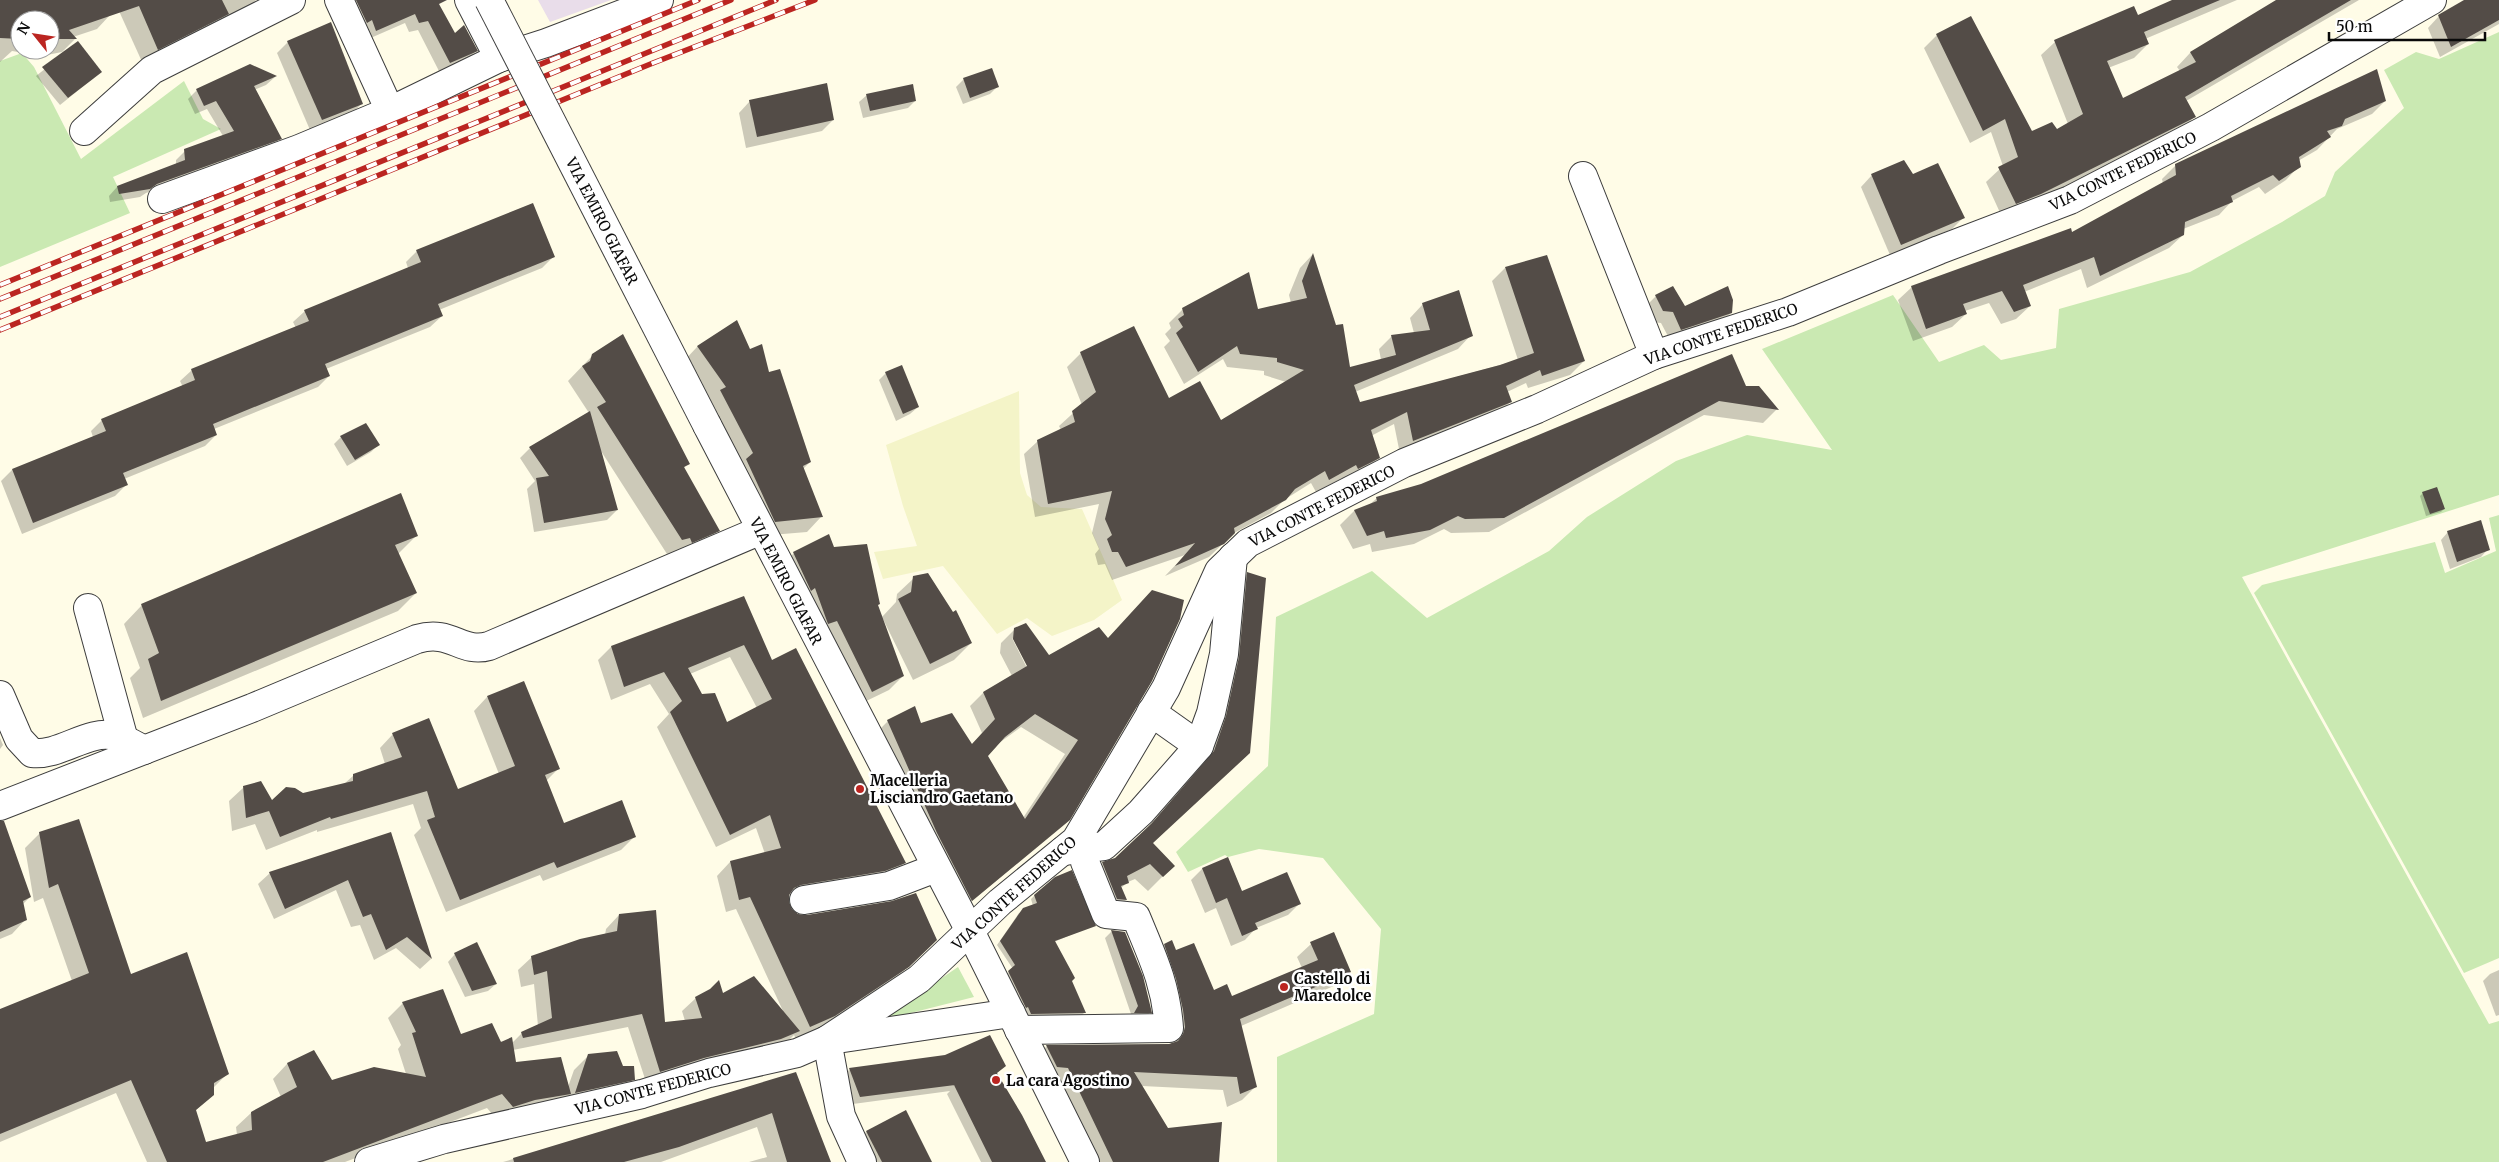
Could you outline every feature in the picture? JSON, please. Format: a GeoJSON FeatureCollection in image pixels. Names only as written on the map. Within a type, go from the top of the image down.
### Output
{"type":"FeatureCollection","features":[{"type":"Feature","properties":{"kind":"street"},"geometry":{"type":"LineString","coordinates":[[84,131],[152,70],[291,0]]}},
{"type":"Feature","properties":{"kind":"street"},"geometry":{"type":"LineString","coordinates":[[339,0],[390,111]]}},
{"type":"Feature","properties":{"kind":"street"},"geometry":{"type":"LineString","coordinates":[[469,0],[499,58]]}},
{"type":"Feature","properties":{"kind":"street","name":"VIA EMIRO GIAFAR"},"geometry":{"type":"LineString","coordinates":[[489,0],[760,531],[970,931],[1086,1162]]}},
{"type":"Feature","properties":{"kind":"street"},"geometry":{"type":"LineString","coordinates":[[162,200],[299,149],[390,111],[499,58],[546,43],[659,0]]}},
{"type":"Feature","properties":{"kind":"street","name":"VIA CONTE FEDERICO"},"geometry":{"type":"LineString","coordinates":[[369,1162],[444,1139],[642,1094],[709,1073],[797,1053],[827,1040],[920,979],[1000,902],[1075,850],[1076,840],[1166,688],[1219,571],[1248,543],[1404,463],[1538,409],[1654,355],[1788,312],[1939,250],[2070,200],[2211,127],[2432,0]]}},
{"type":"Feature","properties":{"kind":"street"},"geometry":{"type":"LineString","coordinates":[[1583,176],[1654,355]]}},
{"type":"Feature","properties":{"kind":"street"},"geometry":{"type":"LineString","coordinates":[[0,806],[134,744],[425,637],[442,636],[475,649],[489,646],[760,531]]}},
{"type":"Feature","properties":{"kind":"street"},"geometry":{"type":"LineString","coordinates":[[1075,850],[1104,846],[1141,812],[1199,746],[1211,713],[1224,654],[1233,557]]}},
{"type":"Feature","properties":{"kind":"street"},"geometry":{"type":"LineString","coordinates":[[88,608],[134,744]]}},
{"type":"Feature","properties":{"kind":"street"},"geometry":{"type":"LineString","coordinates":[[0,695],[19,739],[32,753],[49,753],[104,735],[134,744]]}},
{"type":"Feature","properties":{"kind":"street"},"geometry":{"type":"LineString","coordinates":[[1151,712],[1199,746]]}},
{"type":"Feature","properties":{"kind":"street"},"geometry":{"type":"LineString","coordinates":[[862,1162],[841,1116],[827,1040],[1015,1022],[1169,1028],[1167,1001],[1159,971],[1136,917],[1106,914],[1085,862],[1075,850]]}},
{"type":"Feature","properties":{"kind":"street"},"geometry":{"type":"LineString","coordinates":[[804,900],[888,886],[936,868]]}},
{"type":"Feature","properties":{"kind":"shaded area"},"geometry":{"type":"Polygon","coordinates":[[[538,0],[611,0],[550,22],[538,0]]]}},
{"type":"Feature","properties":{"kind":"green space"},"geometry":{"type":"Polygon","coordinates":[[[2499,32],[2499,495],[2242,577],[2489,1024],[2499,1021],[2499,1162],[1277,1162],[1277,1057],[1374,1014],[1381,929],[1323,858],[1259,849],[1228,857],[1225,855],[1188,872],[1176,852],[1268,766],[1276,617],[1372,571],[1427,618],[1549,551],[1587,517],[1676,461],[1747,435],[1832,450],[1762,349],[1893,295],[1939,362],[1984,345],[2001,360],[2056,348],[2059,309],[2190,272],[2282,222],[2325,196],[2335,172],[2404,108],[2384,70],[2416,52],[2439,59],[2499,32]]]}},
{"type":"Feature","properties":{"kind":"green space"},"geometry":{"type":"Polygon","coordinates":[[[10,57],[10,60],[28,60],[34,67],[81,159],[184,81],[203,119],[221,129],[113,177],[130,213],[0,267],[0,61],[10,57]]]}},
{"type":"Feature","properties":{"kind":"green space"},"geometry":{"type":"Polygon","coordinates":[[[1019,391],[1020,473],[1027,495],[1041,507],[1082,509],[1122,600],[1094,620],[1052,636],[1027,618],[997,634],[943,566],[883,579],[874,552],[917,546],[903,506],[886,445],[1019,391]]]}},
{"type":"Feature","properties":{"kind":"green space"},"geometry":{"type":"Polygon","coordinates":[[[2499,515],[2499,958],[2464,973],[2254,593],[2262,585],[2435,542],[2445,573],[2496,551],[2489,518],[2499,515]]]}},
{"type":"Feature","properties":{"kind":"green space"},"geometry":{"type":"Polygon","coordinates":[[[958,967],[974,997],[879,1021],[958,967]]]}},
{"type":"Feature","properties":{"kind":"building"},"geometry":{"type":"Polygon","coordinates":[[[0,0],[222,0],[229,14],[158,50],[139,6],[69,30],[77,39],[60,39],[60,10],[10,10],[10,38],[0,38],[0,0]]]}},
{"type":"Feature","properties":{"kind":"building"},"geometry":{"type":"Polygon","coordinates":[[[356,0],[447,0],[439,4],[455,33],[464,25],[478,51],[450,63],[428,21],[419,23],[415,14],[376,31],[372,20],[367,23],[356,0]]]}},
{"type":"Feature","properties":{"kind":"building"},"geometry":{"type":"Polygon","coordinates":[[[2172,0],[2220,0],[2144,32],[2149,44],[2107,61],[2123,98],[2196,62],[2190,52],[2276,0],[2351,0],[2185,97],[2196,117],[2041,194],[2016,204],[1998,167],[2018,157],[2005,119],[1983,131],[1936,34],[1971,16],[2032,131],[2052,122],[2057,129],[2083,114],[2054,40],[2134,6],[2138,15],[2172,0]]]}},
{"type":"Feature","properties":{"kind":"building"},"geometry":{"type":"Polygon","coordinates":[[[2464,0],[2499,0],[2499,20],[2451,47],[2438,15],[2464,0]]]}},
{"type":"Feature","properties":{"kind":"building"},"geometry":{"type":"Polygon","coordinates":[[[331,22],[363,104],[322,120],[287,41],[331,22]]]}},
{"type":"Feature","properties":{"kind":"building"},"geometry":{"type":"Polygon","coordinates":[[[78,41],[102,72],[68,98],[42,67],[52,60],[60,60],[60,54],[78,41]]]}},
{"type":"Feature","properties":{"kind":"building"},"geometry":{"type":"Polygon","coordinates":[[[250,64],[277,76],[254,86],[282,139],[157,184],[150,189],[119,194],[117,186],[185,160],[184,149],[234,131],[216,101],[204,106],[196,89],[250,64]]]}},
{"type":"Feature","properties":{"kind":"building"},"geometry":{"type":"Polygon","coordinates":[[[992,68],[999,87],[970,98],[963,78],[992,68]]]}},
{"type":"Feature","properties":{"kind":"building"},"geometry":{"type":"Polygon","coordinates":[[[2377,69],[2386,101],[2345,119],[2342,126],[2327,131],[2331,137],[2299,157],[2301,167],[2279,181],[2273,175],[2231,196],[2233,202],[2185,222],[2184,235],[2100,276],[2094,257],[2023,285],[2031,306],[2014,312],[2002,291],[1963,304],[1967,314],[1926,329],[1911,286],[2071,228],[2072,232],[2176,175],[2175,164],[2377,69]]]}},
{"type":"Feature","properties":{"kind":"building"},"geometry":{"type":"Polygon","coordinates":[[[827,83],[834,120],[757,137],[749,100],[827,83]]]}},
{"type":"Feature","properties":{"kind":"building"},"geometry":{"type":"Polygon","coordinates":[[[913,84],[916,101],[870,111],[866,94],[913,84]]]}},
{"type":"Feature","properties":{"kind":"building"},"geometry":{"type":"Polygon","coordinates":[[[1904,160],[1913,174],[1938,163],[1965,218],[1901,245],[1871,174],[1904,160]]]}},
{"type":"Feature","properties":{"kind":"building"},"geometry":{"type":"Polygon","coordinates":[[[533,203],[555,257],[438,304],[443,316],[325,364],[330,376],[213,424],[217,435],[123,473],[128,485],[33,523],[12,469],[106,431],[101,419],[195,380],[191,369],[309,321],[304,310],[421,262],[416,250],[533,203]]]}},
{"type":"Feature","properties":{"kind":"building"},"geometry":{"type":"Polygon","coordinates":[[[1313,253],[1336,325],[1343,324],[1350,367],[1396,355],[1391,335],[1430,330],[1422,303],[1459,290],[1473,336],[1354,385],[1360,402],[1500,365],[1534,353],[1505,267],[1547,255],[1585,361],[1542,376],[1540,370],[1506,386],[1512,402],[1413,441],[1407,412],[1371,430],[1380,458],[1358,469],[1356,465],[1329,480],[1325,471],[1295,489],[1286,500],[1234,528],[1235,533],[1224,544],[1175,566],[1195,543],[1126,567],[1118,552],[1112,552],[1107,539],[1112,535],[1105,519],[1112,491],[1048,504],[1037,440],[1075,422],[1072,411],[1096,392],[1080,352],[1134,326],[1169,398],[1200,381],[1221,420],[1304,370],[1277,362],[1277,358],[1240,354],[1237,346],[1198,372],[1176,333],[1183,327],[1178,319],[1184,315],[1182,308],[1249,272],[1258,309],[1307,298],[1302,281],[1313,253]]]}},
{"type":"Feature","properties":{"kind":"building"},"geometry":{"type":"Polygon","coordinates":[[[1673,286],[1685,306],[1728,286],[1733,300],[1732,313],[1681,330],[1673,312],[1663,311],[1655,295],[1673,286]]]}},
{"type":"Feature","properties":{"kind":"building"},"geometry":{"type":"Polygon","coordinates":[[[737,320],[750,349],[762,344],[769,372],[780,369],[811,462],[803,466],[823,517],[775,522],[746,459],[753,453],[720,390],[726,387],[697,346],[737,320]]]}},
{"type":"Feature","properties":{"kind":"building"},"geometry":{"type":"Polygon","coordinates":[[[623,334],[690,464],[684,467],[720,531],[692,543],[690,538],[682,540],[597,407],[606,402],[582,366],[590,361],[592,354],[623,334]]]}},
{"type":"Feature","properties":{"kind":"building"},"geometry":{"type":"Polygon","coordinates":[[[1732,354],[1746,386],[1759,386],[1779,410],[1719,401],[1504,518],[1465,519],[1458,516],[1430,530],[1386,538],[1384,531],[1367,536],[1354,510],[1377,501],[1376,497],[1421,484],[1732,354]]]}},
{"type":"Feature","properties":{"kind":"building"},"geometry":{"type":"Polygon","coordinates":[[[902,365],[919,407],[903,414],[885,372],[902,365]]]}},
{"type":"Feature","properties":{"kind":"building"},"geometry":{"type":"Polygon","coordinates":[[[590,411],[618,510],[544,523],[536,478],[549,476],[529,447],[590,411]]]}},
{"type":"Feature","properties":{"kind":"building"},"geometry":{"type":"Polygon","coordinates":[[[366,423],[380,445],[355,460],[340,436],[366,423]]]}},
{"type":"Feature","properties":{"kind":"building"},"geometry":{"type":"Polygon","coordinates":[[[2437,487],[2445,509],[2430,514],[2422,492],[2437,487]]]}},
{"type":"Feature","properties":{"kind":"building"},"geometry":{"type":"Polygon","coordinates":[[[401,493],[418,536],[395,545],[417,593],[161,701],[148,659],[159,653],[141,604],[401,493]]]}},
{"type":"Feature","properties":{"kind":"building"},"geometry":{"type":"Polygon","coordinates":[[[2481,520],[2490,550],[2457,562],[2447,531],[2481,520]]]}},
{"type":"Feature","properties":{"kind":"building"},"geometry":{"type":"Polygon","coordinates":[[[829,534],[834,547],[867,544],[880,604],[878,605],[904,676],[872,692],[837,621],[828,624],[815,588],[811,591],[793,552],[829,534]]]}},
{"type":"Feature","properties":{"kind":"building"},"geometry":{"type":"Polygon","coordinates":[[[1247,572],[1266,578],[1250,753],[1153,843],[1175,866],[1163,877],[1150,864],[1127,876],[1129,883],[1121,886],[1127,900],[1117,899],[1102,862],[1115,858],[1152,823],[1214,751],[1226,716],[1239,657],[1247,572]]]}},
{"type":"Feature","properties":{"kind":"building"},"geometry":{"type":"Polygon","coordinates":[[[928,573],[953,612],[956,610],[972,643],[930,664],[898,599],[911,592],[913,576],[928,573]]]}},
{"type":"Feature","properties":{"kind":"building"},"geometry":{"type":"Polygon","coordinates":[[[1152,590],[1184,600],[1180,619],[1152,681],[1070,820],[972,901],[937,833],[887,720],[915,706],[921,723],[952,713],[972,744],[995,719],[983,692],[1027,666],[1013,639],[1014,628],[1026,623],[1049,655],[1099,627],[1108,638],[1152,590]],[[1035,714],[1005,737],[988,756],[1025,819],[1078,740],[1035,714]]]}},
{"type":"Feature","properties":{"kind":"building"},"geometry":{"type":"Polygon","coordinates":[[[744,596],[772,660],[796,648],[906,863],[885,871],[801,885],[794,888],[789,895],[792,909],[798,914],[807,915],[892,901],[916,893],[937,940],[909,967],[835,1016],[810,1027],[750,897],[739,900],[730,861],[781,848],[770,815],[730,835],[670,712],[682,701],[664,672],[624,687],[611,646],[744,596]],[[744,645],[688,668],[702,694],[715,693],[727,722],[772,699],[744,645]]]}},
{"type":"Feature","properties":{"kind":"building"},"geometry":{"type":"Polygon","coordinates":[[[524,681],[560,769],[545,775],[564,823],[622,800],[636,837],[557,868],[554,862],[460,900],[427,820],[435,817],[427,791],[331,819],[330,817],[280,837],[269,811],[246,818],[243,786],[261,781],[272,800],[286,787],[295,788],[303,793],[353,781],[353,774],[402,757],[392,733],[429,718],[458,789],[515,766],[487,696],[524,681]]]}},
{"type":"Feature","properties":{"kind":"building"},"geometry":{"type":"Polygon","coordinates":[[[79,819],[131,974],[187,952],[229,1074],[214,1083],[214,1095],[196,1110],[206,1142],[252,1130],[251,1112],[297,1087],[287,1063],[314,1050],[332,1080],[374,1067],[426,1077],[412,1033],[416,1032],[402,1002],[443,989],[461,1034],[492,1023],[501,1042],[512,1037],[516,1062],[561,1057],[571,1094],[535,1100],[513,1107],[502,1094],[323,1162],[167,1162],[131,1080],[0,1134],[0,1009],[89,973],[58,884],[49,888],[39,832],[79,819]]]}},
{"type":"Feature","properties":{"kind":"building"},"geometry":{"type":"Polygon","coordinates":[[[0,821],[4,821],[31,897],[23,901],[27,920],[0,932],[0,821]]]}},
{"type":"Feature","properties":{"kind":"building"},"geometry":{"type":"Polygon","coordinates":[[[391,832],[432,959],[407,937],[386,950],[371,914],[363,917],[348,880],[285,909],[269,872],[391,832]]]}},
{"type":"Feature","properties":{"kind":"building"},"geometry":{"type":"Polygon","coordinates":[[[1228,857],[1242,891],[1287,872],[1301,904],[1255,923],[1258,929],[1242,936],[1227,898],[1216,903],[1202,868],[1228,857]]]}},
{"type":"Feature","properties":{"kind":"building"},"geometry":{"type":"Polygon","coordinates":[[[1072,870],[1096,926],[1055,941],[1075,978],[1072,981],[1086,1013],[1031,1014],[1028,1007],[1026,1008],[1008,971],[1015,965],[1000,941],[1023,908],[1037,903],[1034,895],[1055,877],[1072,870]]]}},
{"type":"Feature","properties":{"kind":"building"},"geometry":{"type":"Polygon","coordinates":[[[656,910],[665,1022],[702,1018],[695,997],[710,989],[719,980],[723,993],[754,976],[800,1031],[781,1039],[704,1058],[660,1072],[642,1014],[523,1038],[521,1032],[552,1018],[547,971],[534,975],[531,956],[580,939],[617,931],[619,914],[656,910]]]}},
{"type":"Feature","properties":{"kind":"building"},"geometry":{"type":"Polygon","coordinates":[[[1111,930],[1125,932],[1143,976],[1152,1013],[1134,1013],[1138,1006],[1111,930]]]}},
{"type":"Feature","properties":{"kind":"building"},"geometry":{"type":"Polygon","coordinates":[[[1334,932],[1351,972],[1240,1019],[1257,1087],[1240,1094],[1237,1077],[1134,1072],[1168,1128],[1222,1122],[1219,1162],[1113,1162],[1068,1068],[1057,1067],[1046,1045],[1169,1044],[1178,1041],[1185,1027],[1183,1010],[1176,979],[1164,944],[1172,940],[1176,950],[1194,943],[1214,990],[1227,984],[1232,996],[1318,960],[1310,942],[1334,932]]]}},
{"type":"Feature","properties":{"kind":"building"},"geometry":{"type":"Polygon","coordinates":[[[477,942],[497,984],[472,991],[454,953],[477,942]]]}},
{"type":"Feature","properties":{"kind":"building"},"geometry":{"type":"Polygon","coordinates":[[[990,1035],[1006,1066],[997,1073],[1022,1115],[1046,1162],[992,1162],[954,1085],[860,1097],[849,1068],[945,1055],[990,1035]]]}},
{"type":"Feature","properties":{"kind":"building"},"geometry":{"type":"Polygon","coordinates":[[[617,1051],[623,1066],[634,1066],[635,1080],[575,1093],[588,1054],[617,1051]]]}},
{"type":"Feature","properties":{"kind":"building"},"geometry":{"type":"Polygon","coordinates":[[[796,1072],[831,1162],[787,1162],[772,1113],[679,1147],[624,1162],[514,1162],[513,1158],[796,1072]]]}},
{"type":"Feature","properties":{"kind":"building"},"geometry":{"type":"Polygon","coordinates":[[[906,1110],[932,1162],[882,1162],[866,1131],[906,1110]]]}},
{"type":"Feature","properties":{"kind":"railway"},"geometry":{"type":"LineString","coordinates":[[0,285],[698,0]]}},
{"type":"Feature","properties":{"kind":"railway"},"geometry":{"type":"LineString","coordinates":[[0,299],[731,0]]}},
{"type":"Feature","properties":{"kind":"railway"},"geometry":{"type":"LineString","coordinates":[[0,317],[776,0]]}},
{"type":"Feature","properties":{"kind":"railway"},"geometry":{"type":"LineString","coordinates":[[0,330],[653,63],[815,0]]}},
{"type":"Feature","properties":{"kind":"place","name":"Macelleria Lisciandro Gaetano"},"geometry":{"type":"Point","coordinates":[860,789]}},
{"type":"Feature","properties":{"kind":"place","name":"Castello di Maredolce"},"geometry":{"type":"Point","coordinates":[1284,987]}},
{"type":"Feature","properties":{"kind":"place","name":"La cara Agostino"},"geometry":{"type":"Point","coordinates":[996,1080]}}]}
